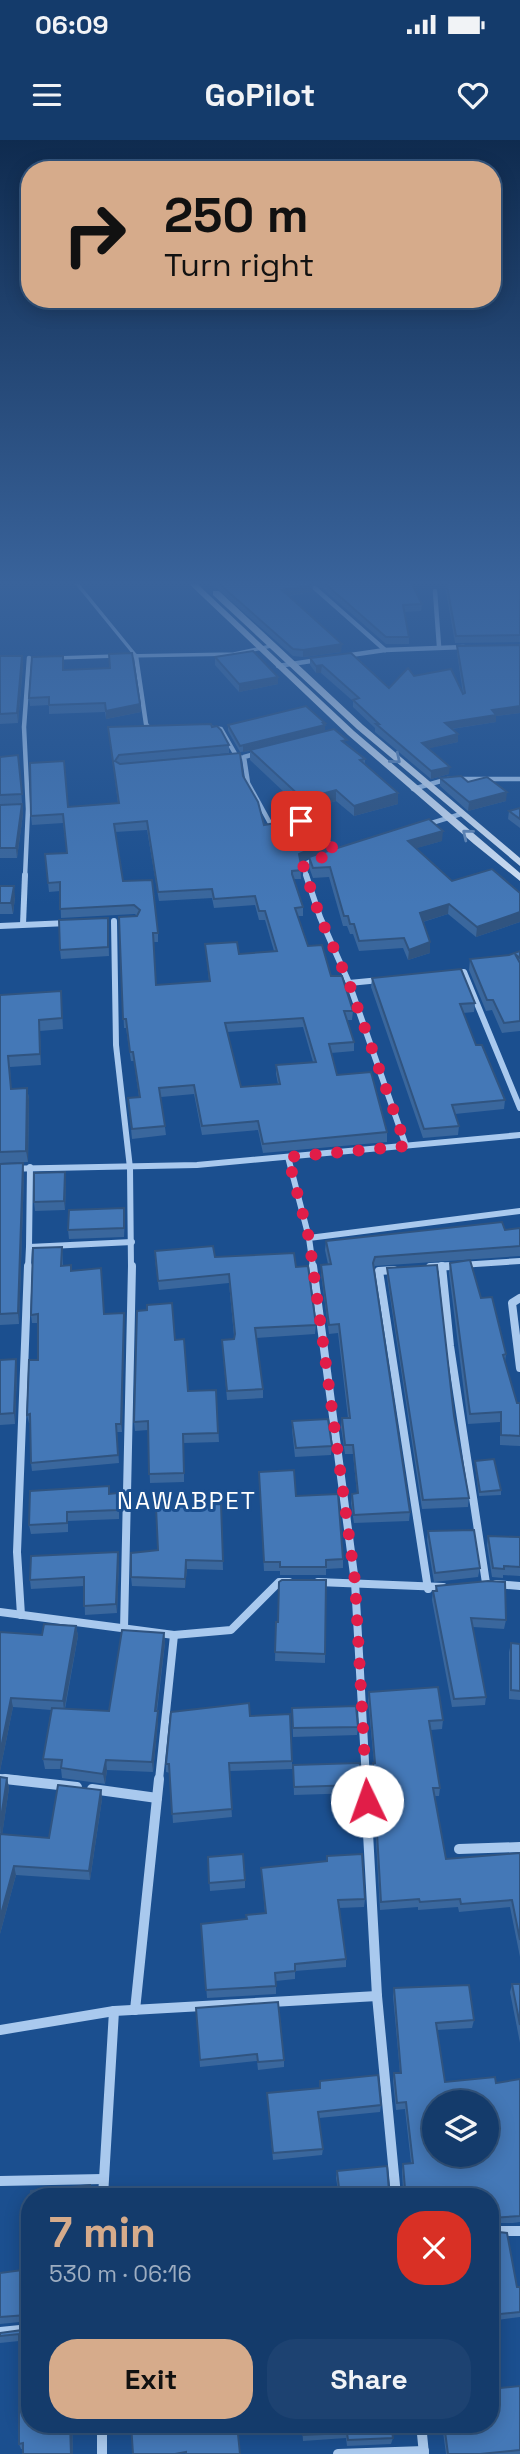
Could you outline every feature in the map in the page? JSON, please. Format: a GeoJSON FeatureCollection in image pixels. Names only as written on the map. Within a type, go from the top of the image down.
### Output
{"type":"FeatureCollection","features":[{"type":"Feature","properties":{"kind":"main road"},"geometry":{"type":"LineString","coordinates":[[301,688],[412,789],[520,877]]}},
{"type":"Feature","properties":{"kind":"main road"},"geometry":{"type":"LineString","coordinates":[[317,688],[379,744],[520,863]]}},
{"type":"Feature","properties":{"kind":"main road"},"geometry":{"type":"LineString","coordinates":[[366,747],[379,744]]}},
{"type":"Feature","properties":{"kind":"street"},"geometry":{"type":"LineString","coordinates":[[23,924],[28,809],[24,727],[27,688]]}},
{"type":"Feature","properties":{"kind":"street"},"geometry":{"type":"LineString","coordinates":[[141,688],[146,724],[151,732],[157,732]]}},
{"type":"Feature","properties":{"kind":"street"},"geometry":{"type":"LineString","coordinates":[[192,728],[211,726],[221,729],[237,757]]}},
{"type":"Feature","properties":{"kind":"street"},"geometry":{"type":"LineString","coordinates":[[335,734],[347,731]]}},
{"type":"Feature","properties":{"kind":"street"},"geometry":{"type":"LineString","coordinates":[[225,758],[244,757],[271,750]]}},
{"type":"Feature","properties":{"kind":"street"},"geometry":{"type":"LineString","coordinates":[[244,757],[243,765],[250,789],[270,823],[290,822]]}},
{"type":"Feature","properties":{"kind":"street"},"geometry":{"type":"LineString","coordinates":[[412,789],[448,779],[520,779]]}},
{"type":"Feature","properties":{"kind":"street"},"geometry":{"type":"LineString","coordinates":[[19,810],[28,809]]}},
{"type":"Feature","properties":{"kind":"street"},"geometry":{"type":"LineString","coordinates":[[423,826],[461,814]]}},
{"type":"Feature","properties":{"kind":"street"},"geometry":{"type":"LineString","coordinates":[[318,830],[336,852]]}},
{"type":"Feature","properties":{"kind":"street"},"geometry":{"type":"LineString","coordinates":[[349,849],[303,865],[320,917],[349,983],[406,1146]]}},
{"type":"Feature","properties":{"kind":"street"},"geometry":{"type":"LineString","coordinates":[[114,921],[117,1045],[130,1168],[132,1242],[124,1629]]}},
{"type":"Feature","properties":{"kind":"street"},"geometry":{"type":"LineString","coordinates":[[101,922],[124,921]]}},
{"type":"Feature","properties":{"kind":"street"},"geometry":{"type":"LineString","coordinates":[[0,926],[75,922]]}},
{"type":"Feature","properties":{"kind":"street"},"geometry":{"type":"LineString","coordinates":[[451,974],[464,972],[520,1108]]}},
{"type":"Feature","properties":{"kind":"street"},"geometry":{"type":"LineString","coordinates":[[349,983],[387,979]]}},
{"type":"Feature","properties":{"kind":"street"},"geometry":{"type":"LineString","coordinates":[[512,1087],[520,1084]]}},
{"type":"Feature","properties":{"kind":"street"},"geometry":{"type":"LineString","coordinates":[[0,1169],[130,1168],[288,1157],[520,1135]]}},
{"type":"Feature","properties":{"kind":"street"},"geometry":{"type":"LineString","coordinates":[[288,1157],[309,1238],[355,1581],[377,1996],[395,2188]]}},
{"type":"Feature","properties":{"kind":"street"},"geometry":{"type":"LineString","coordinates":[[21,1615],[17,1552],[30,1167]]}},
{"type":"Feature","properties":{"kind":"street"},"geometry":{"type":"LineString","coordinates":[[309,1238],[520,1212]]}},
{"type":"Feature","properties":{"kind":"street"},"geometry":{"type":"LineString","coordinates":[[29,1247],[132,1242]]}},
{"type":"Feature","properties":{"kind":"street"},"geometry":{"type":"LineString","coordinates":[[417,1268],[520,1261]]}},
{"type":"Feature","properties":{"kind":"street"},"geometry":{"type":"LineString","coordinates":[[442,1266],[446,1320],[479,1517],[486,1583]]}},
{"type":"Feature","properties":{"kind":"street"},"geometry":{"type":"LineString","coordinates":[[404,1269],[379,1271],[428,1589]]}},
{"type":"Feature","properties":{"kind":"street"},"geometry":{"type":"LineString","coordinates":[[520,1298],[512,1303],[520,1368]]}},
{"type":"Feature","properties":{"kind":"street"},"geometry":{"type":"LineString","coordinates":[[0,1612],[174,1635],[232,1630],[279,1583],[355,1581],[428,1589],[451,1587]]}},
{"type":"Feature","properties":{"kind":"street"},"geometry":{"type":"LineString","coordinates":[[474,1584],[520,1586]]}},
{"type":"Feature","properties":{"kind":"street"},"geometry":{"type":"LineString","coordinates":[[135,2010],[174,1635]]}},
{"type":"Feature","properties":{"kind":"street"},"geometry":{"type":"LineString","coordinates":[[0,1778],[158,1798]]}},
{"type":"Feature","properties":{"kind":"street"},"geometry":{"type":"LineString","coordinates":[[459,1849],[520,1847]]}},
{"type":"Feature","properties":{"kind":"street"},"geometry":{"type":"LineString","coordinates":[[0,2030],[114,2011],[377,1996]]}},
{"type":"Feature","properties":{"kind":"street"},"geometry":{"type":"LineString","coordinates":[[103,2188],[114,2011]]}},
{"type":"Feature","properties":{"kind":"street"},"geometry":{"type":"LineString","coordinates":[[0,2181],[103,2179]]}},
{"type":"Feature","properties":{"kind":"street"},"geometry":{"type":"LineString","coordinates":[[499,2231],[520,2231]]}},
{"type":"Feature","properties":{"kind":"street"},"geometry":{"type":"LineString","coordinates":[[0,2332],[21,2330]]}},
{"type":"Feature","properties":{"kind":"street"},"geometry":{"type":"LineString","coordinates":[[102,2433],[102,2454]]}},
{"type":"Feature","properties":{"kind":"street"},"geometry":{"type":"LineString","coordinates":[[338,2454],[424,2453],[422,2433]]}},
{"type":"Feature","properties":{"kind":"building"},"geometry":{"type":"Polygon","coordinates":[[[0,688],[19,688],[17,713],[0,714],[0,688]]]}},
{"type":"Feature","properties":{"kind":"building"},"geometry":{"type":"Polygon","coordinates":[[[30,688],[137,688],[140,704],[106,711],[105,703],[49,705],[49,697],[29,698],[30,688]]]}},
{"type":"Feature","properties":{"kind":"building"},"geometry":{"type":"Polygon","coordinates":[[[348,688],[460,688],[463,694],[464,688],[520,688],[520,706],[492,710],[496,715],[445,723],[458,734],[422,743],[450,767],[431,771],[376,724],[379,724],[353,700],[359,698],[348,688]]]}},
{"type":"Feature","properties":{"kind":"building"},"geometry":{"type":"Polygon","coordinates":[[[306,706],[325,725],[240,746],[228,725],[306,706]]]}},
{"type":"Feature","properties":{"kind":"building"},"geometry":{"type":"Polygon","coordinates":[[[217,726],[229,745],[119,755],[115,761],[120,764],[240,753],[243,776],[258,802],[264,825],[308,817],[328,841],[299,854],[302,870],[292,871],[292,874],[303,907],[295,908],[308,946],[322,945],[331,976],[342,976],[353,1011],[344,1011],[354,1042],[329,1044],[337,1075],[371,1072],[387,1132],[263,1144],[258,1121],[202,1126],[194,1085],[159,1088],[165,1126],[132,1129],[128,1098],[140,1097],[126,1019],[123,1019],[119,917],[137,916],[140,910],[134,905],[60,909],[60,882],[48,883],[45,854],[67,853],[63,814],[31,816],[30,763],[64,761],[68,807],[119,803],[108,727],[217,726]],[[147,821],[114,824],[123,881],[152,880],[158,933],[153,933],[156,985],[210,981],[205,944],[237,942],[239,954],[277,951],[265,911],[259,911],[255,896],[214,899],[212,889],[158,892],[147,821]],[[303,1018],[225,1023],[241,1087],[280,1084],[276,1065],[316,1062],[303,1018]]]}},
{"type":"Feature","properties":{"kind":"building"},"geometry":{"type":"Polygon","coordinates":[[[334,729],[347,740],[342,741],[365,759],[360,760],[398,793],[354,806],[336,790],[303,799],[250,750],[334,729]]]}},
{"type":"Feature","properties":{"kind":"building"},"geometry":{"type":"Polygon","coordinates":[[[18,755],[22,794],[0,795],[0,757],[18,755]]]}},
{"type":"Feature","properties":{"kind":"building"},"geometry":{"type":"Polygon","coordinates":[[[461,776],[468,782],[487,777],[507,792],[469,802],[440,778],[461,776]]]}},
{"type":"Feature","properties":{"kind":"building"},"geometry":{"type":"Polygon","coordinates":[[[22,804],[16,848],[0,848],[0,805],[22,804]]]}},
{"type":"Feature","properties":{"kind":"building"},"geometry":{"type":"Polygon","coordinates":[[[520,808],[520,819],[509,811],[520,808]]]}},
{"type":"Feature","properties":{"kind":"building"},"geometry":{"type":"Polygon","coordinates":[[[429,819],[443,831],[408,841],[452,881],[492,869],[520,893],[520,912],[477,927],[449,904],[420,913],[430,942],[409,950],[404,938],[359,941],[354,924],[350,924],[348,916],[344,916],[330,867],[313,868],[309,857],[429,819]]]}},
{"type":"Feature","properties":{"kind":"building"},"geometry":{"type":"Polygon","coordinates":[[[0,886],[14,886],[11,903],[0,903],[0,886]]]}},
{"type":"Feature","properties":{"kind":"building"},"geometry":{"type":"Polygon","coordinates":[[[108,918],[108,947],[60,950],[59,920],[108,918]]]}},
{"type":"Feature","properties":{"kind":"building"},"geometry":{"type":"Polygon","coordinates":[[[520,951],[520,958],[515,954],[520,963],[520,1021],[504,1023],[493,1000],[487,1000],[470,959],[509,955],[520,951]]]}},
{"type":"Feature","properties":{"kind":"building"},"geometry":{"type":"Polygon","coordinates":[[[461,969],[475,1003],[460,1004],[476,1045],[482,1045],[505,1100],[452,1105],[459,1126],[424,1129],[372,978],[461,969]]]}},
{"type":"Feature","properties":{"kind":"building"},"geometry":{"type":"Polygon","coordinates":[[[61,991],[62,1018],[39,1020],[40,1054],[8,1056],[11,1089],[27,1088],[26,1151],[0,1152],[0,995],[61,991]]]}},
{"type":"Feature","properties":{"kind":"building"},"geometry":{"type":"Polygon","coordinates":[[[23,1163],[18,1313],[0,1314],[0,1164],[23,1163]]]}},
{"type":"Feature","properties":{"kind":"building"},"geometry":{"type":"Polygon","coordinates":[[[65,1172],[64,1201],[34,1202],[34,1173],[65,1172]]]}},
{"type":"Feature","properties":{"kind":"building"},"geometry":{"type":"Polygon","coordinates":[[[124,1208],[124,1228],[68,1230],[69,1210],[124,1208]]]}},
{"type":"Feature","properties":{"kind":"building"},"geometry":{"type":"Polygon","coordinates":[[[502,1222],[505,1230],[520,1228],[520,1246],[375,1257],[373,1263],[410,1512],[354,1515],[352,1494],[358,1493],[353,1445],[345,1445],[342,1418],[350,1418],[339,1324],[329,1325],[321,1265],[331,1264],[326,1241],[502,1222]]]}},
{"type":"Feature","properties":{"kind":"building"},"geometry":{"type":"Polygon","coordinates":[[[213,1246],[215,1257],[294,1253],[296,1267],[308,1266],[316,1325],[255,1328],[263,1389],[227,1391],[222,1340],[234,1339],[235,1334],[229,1274],[158,1281],[155,1251],[213,1246]]]}},
{"type":"Feature","properties":{"kind":"building"},"geometry":{"type":"Polygon","coordinates":[[[62,1247],[61,1266],[71,1265],[71,1271],[101,1268],[104,1314],[124,1313],[121,1424],[116,1424],[118,1455],[31,1463],[30,1414],[27,1415],[29,1360],[38,1360],[38,1314],[31,1315],[33,1248],[62,1247]]]}},
{"type":"Feature","properties":{"kind":"building"},"geometry":{"type":"Polygon","coordinates":[[[470,1260],[481,1298],[492,1297],[506,1354],[503,1355],[517,1403],[520,1403],[520,1436],[501,1435],[501,1412],[470,1414],[450,1263],[470,1260]]]}},
{"type":"Feature","properties":{"kind":"building"},"geometry":{"type":"Polygon","coordinates":[[[437,1265],[454,1416],[469,1498],[423,1500],[387,1268],[437,1265]]]}},
{"type":"Feature","properties":{"kind":"building"},"geometry":{"type":"Polygon","coordinates":[[[172,1303],[175,1340],[184,1339],[188,1391],[216,1390],[218,1433],[183,1434],[184,1473],[149,1474],[148,1421],[134,1422],[137,1311],[147,1310],[147,1305],[172,1303]]]}},
{"type":"Feature","properties":{"kind":"building"},"geometry":{"type":"Polygon","coordinates":[[[16,1359],[14,1413],[0,1414],[0,1360],[16,1359]]]}},
{"type":"Feature","properties":{"kind":"building"},"geometry":{"type":"Polygon","coordinates":[[[328,1419],[332,1446],[296,1448],[292,1421],[328,1419]]]}},
{"type":"Feature","properties":{"kind":"building"},"geometry":{"type":"Polygon","coordinates":[[[494,1459],[501,1490],[480,1492],[475,1461],[494,1459]]]}},
{"type":"Feature","properties":{"kind":"building"},"geometry":{"type":"Polygon","coordinates":[[[294,1470],[296,1496],[338,1494],[343,1559],[326,1560],[326,1567],[280,1567],[280,1562],[264,1562],[259,1472],[294,1470]]]}},
{"type":"Feature","properties":{"kind":"building"},"geometry":{"type":"Polygon","coordinates":[[[109,1486],[109,1494],[118,1493],[118,1510],[67,1512],[67,1523],[29,1525],[30,1491],[109,1486]]]}},
{"type":"Feature","properties":{"kind":"building"},"geometry":{"type":"Polygon","coordinates":[[[221,1504],[223,1561],[186,1560],[185,1579],[131,1577],[131,1553],[158,1550],[156,1507],[221,1504]]]}},
{"type":"Feature","properties":{"kind":"building"},"geometry":{"type":"Polygon","coordinates":[[[474,1530],[480,1568],[435,1573],[428,1531],[474,1530]]]}},
{"type":"Feature","properties":{"kind":"building"},"geometry":{"type":"Polygon","coordinates":[[[488,1536],[520,1537],[520,1567],[493,1568],[488,1536]]]}},
{"type":"Feature","properties":{"kind":"building"},"geometry":{"type":"Polygon","coordinates":[[[118,1552],[116,1604],[84,1606],[84,1577],[30,1580],[31,1556],[118,1552]]]}},
{"type":"Feature","properties":{"kind":"building"},"geometry":{"type":"Polygon","coordinates":[[[326,1580],[325,1654],[275,1652],[279,1582],[326,1580]]]}},
{"type":"Feature","properties":{"kind":"building"},"geometry":{"type":"Polygon","coordinates":[[[505,1582],[506,1620],[471,1618],[486,1697],[454,1699],[433,1591],[437,1591],[436,1586],[505,1582]]]}},
{"type":"Feature","properties":{"kind":"building"},"geometry":{"type":"Polygon","coordinates":[[[44,1624],[76,1626],[63,1701],[11,1698],[0,1753],[0,1632],[42,1635],[44,1624]]]}},
{"type":"Feature","properties":{"kind":"building"},"geometry":{"type":"Polygon","coordinates":[[[122,1630],[164,1633],[152,1762],[106,1760],[103,1774],[61,1768],[62,1760],[43,1759],[52,1708],[109,1711],[122,1630]]]}},
{"type":"Feature","properties":{"kind":"building"},"geometry":{"type":"Polygon","coordinates":[[[511,1643],[520,1644],[520,1691],[511,1690],[511,1643]]]}},
{"type":"Feature","properties":{"kind":"building"},"geometry":{"type":"Polygon","coordinates":[[[438,1687],[443,1720],[429,1721],[440,1788],[433,1788],[446,1859],[520,1853],[520,1940],[512,1900],[461,1904],[460,1899],[381,1902],[369,1692],[438,1687]]]}},
{"type":"Feature","properties":{"kind":"building"},"geometry":{"type":"Polygon","coordinates":[[[249,1703],[250,1716],[290,1714],[292,1761],[229,1763],[232,1809],[172,1814],[169,1764],[166,1764],[171,1712],[249,1703]]]}},
{"type":"Feature","properties":{"kind":"building"},"geometry":{"type":"Polygon","coordinates":[[[356,1706],[358,1727],[293,1728],[292,1708],[356,1706]]]}},
{"type":"Feature","properties":{"kind":"building"},"geometry":{"type":"Polygon","coordinates":[[[360,1763],[359,1785],[294,1787],[293,1765],[360,1763]]]}},
{"type":"Feature","properties":{"kind":"building"},"geometry":{"type":"Polygon","coordinates":[[[0,1777],[7,1778],[0,1825],[0,1777]]]}},
{"type":"Feature","properties":{"kind":"building"},"geometry":{"type":"Polygon","coordinates":[[[58,1785],[101,1790],[89,1871],[14,1866],[0,1918],[0,1834],[49,1838],[58,1785]]]}},
{"type":"Feature","properties":{"kind":"building"},"geometry":{"type":"Polygon","coordinates":[[[243,1854],[245,1880],[209,1883],[208,1857],[243,1854]]]}},
{"type":"Feature","properties":{"kind":"building"},"geometry":{"type":"Polygon","coordinates":[[[362,1854],[365,1899],[338,1900],[346,1959],[295,1964],[295,1971],[275,1973],[276,1986],[206,1990],[201,1924],[247,1919],[246,1915],[266,1913],[261,1868],[327,1861],[327,1856],[362,1854]]]}},
{"type":"Feature","properties":{"kind":"building"},"geometry":{"type":"Polygon","coordinates":[[[512,1984],[520,1984],[520,2025],[512,1984]]]}},
{"type":"Feature","properties":{"kind":"building"},"geometry":{"type":"Polygon","coordinates":[[[469,1985],[474,2020],[436,2023],[445,2082],[495,2077],[496,2083],[520,2079],[520,2216],[499,2217],[499,2188],[405,2188],[403,2164],[413,2163],[406,2102],[397,2103],[394,2073],[401,2073],[394,1988],[469,1985]]]}},
{"type":"Feature","properties":{"kind":"building"},"geometry":{"type":"Polygon","coordinates":[[[278,2002],[284,2060],[258,2062],[257,2054],[200,2060],[196,2008],[278,2002]]]}},
{"type":"Feature","properties":{"kind":"building"},"geometry":{"type":"Polygon","coordinates":[[[378,2075],[381,2105],[318,2112],[323,2149],[273,2153],[267,2093],[320,2088],[320,2081],[378,2075]]]}},
{"type":"Feature","properties":{"kind":"building"},"geometry":{"type":"Polygon","coordinates":[[[387,2166],[389,2188],[339,2188],[337,2171],[387,2166]]]}},
{"type":"Feature","properties":{"kind":"building"},"geometry":{"type":"Polygon","coordinates":[[[90,2185],[90,2188],[60,2188],[90,2185]]]}},
{"type":"Feature","properties":{"kind":"building"},"geometry":{"type":"Polygon","coordinates":[[[499,2232],[507,2233],[517,2287],[520,2287],[520,2312],[499,2314],[499,2232]]]}},
{"type":"Feature","properties":{"kind":"building"},"geometry":{"type":"Polygon","coordinates":[[[21,2270],[21,2315],[0,2317],[0,2273],[21,2270]]]}},
{"type":"Feature","properties":{"kind":"building"},"geometry":{"type":"Polygon","coordinates":[[[21,2330],[21,2433],[70,2433],[71,2454],[23,2454],[23,2443],[19,2444],[19,2334],[0,2336],[0,2333],[21,2330]]]}},
{"type":"Feature","properties":{"kind":"building"},"geometry":{"type":"Polygon","coordinates":[[[520,2386],[520,2450],[448,2454],[445,2433],[499,2433],[499,2388],[520,2386]]]}},
{"type":"Feature","properties":{"kind":"building"},"geometry":{"type":"Polygon","coordinates":[[[132,2433],[238,2433],[240,2454],[186,2452],[133,2454],[132,2433]]]}},
{"type":"Feature","properties":{"kind":"building"},"geometry":{"type":"Polygon","coordinates":[[[303,2433],[347,2433],[303,2435],[303,2433]]]}},
{"type":"Feature","properties":{"kind":"building"},"geometry":{"type":"Polygon","coordinates":[[[347,2433],[392,2433],[393,2438],[348,2440],[347,2433]]]}},
{"type":"Feature","properties":{"kind":"district","name":"NAWABPET"},"geometry":{"type":"Point","coordinates":[187,1500]}},
{"type":"Feature","properties":{"kind":"route"},"geometry":{"type":"LineString","coordinates":[[301,821],[310,821],[336,852],[303,865],[320,917],[349,983],[406,1146],[288,1157],[309,1238],[355,1581],[367,1801]]}}]}
